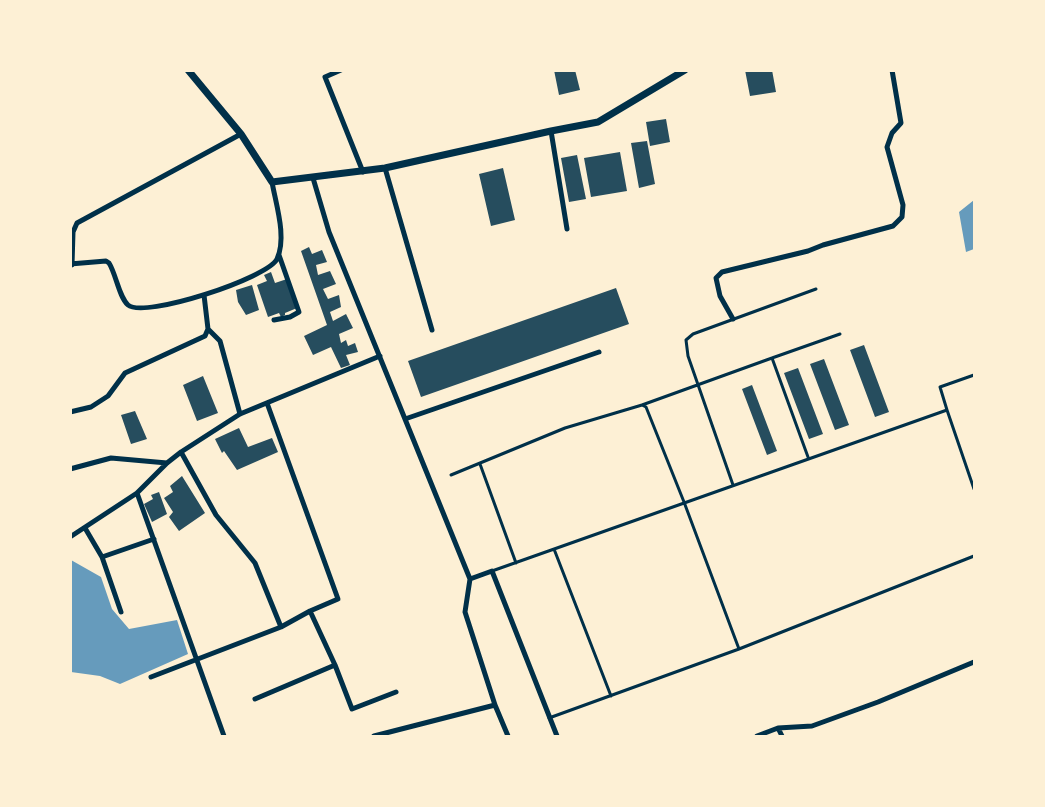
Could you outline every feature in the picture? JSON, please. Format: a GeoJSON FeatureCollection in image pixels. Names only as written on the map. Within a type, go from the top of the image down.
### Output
{"type":"FeatureCollection","features":[{"type":"Feature","properties":{"kind":"street"},"geometry":{"type":"LineString","coordinates":[[188,70],[242,134],[272,182],[281,240],[276,260],[269,268],[204,295],[154,307],[133,308],[125,302],[109,263],[106,261],[71,264],[73,232],[77,223],[242,134]]}},
{"type":"Feature","properties":{"kind":"street"},"geometry":{"type":"LineString","coordinates":[[272,182],[363,172],[550,131],[598,123],[685,70]]}},
{"type":"Feature","properties":{"kind":"street"},"geometry":{"type":"LineString","coordinates":[[733,319],[720,296],[716,278],[722,272],[808,251],[893,226],[902,217],[903,205],[887,147],[892,133],[901,123],[892,70]]}},
{"type":"Feature","properties":{"kind":"street"},"geometry":{"type":"LineString","coordinates":[[341,71],[325,76],[363,172]]}},
{"type":"Feature","properties":{"kind":"street"},"geometry":{"type":"LineString","coordinates":[[550,131],[567,229]]}},
{"type":"Feature","properties":{"kind":"street"},"geometry":{"type":"LineString","coordinates":[[385,168],[432,330]]}},
{"type":"Feature","properties":{"kind":"street"},"geometry":{"type":"LineString","coordinates":[[313,178],[330,232],[470,579],[465,612],[495,705],[508,736]]}},
{"type":"Feature","properties":{"kind":"street"},"geometry":{"type":"LineString","coordinates":[[274,321],[299,312],[278,253]]}},
{"type":"Feature","properties":{"kind":"street"},"geometry":{"type":"LineString","coordinates":[[70,412],[91,407],[108,396],[125,372],[205,336],[208,329],[204,295]]}},
{"type":"Feature","properties":{"kind":"street"},"geometry":{"type":"LineString","coordinates":[[208,329],[220,341],[240,414]]}},
{"type":"Feature","properties":{"kind":"street"},"geometry":{"type":"LineString","coordinates":[[405,418],[599,352]]}},
{"type":"Feature","properties":{"kind":"street"},"geometry":{"type":"LineString","coordinates":[[70,537],[137,493],[166,463],[181,452],[240,414],[380,356]]}},
{"type":"Feature","properties":{"kind":"street"},"geometry":{"type":"LineString","coordinates":[[151,677],[281,627],[338,599],[267,403]]}},
{"type":"Feature","properties":{"kind":"street"},"geometry":{"type":"LineString","coordinates":[[181,452],[216,515],[255,563],[281,627]]}},
{"type":"Feature","properties":{"kind":"street"},"geometry":{"type":"LineString","coordinates":[[70,469],[111,458],[166,463]]}},
{"type":"Feature","properties":{"kind":"street"},"geometry":{"type":"LineString","coordinates":[[137,493],[224,736]]}},
{"type":"Feature","properties":{"kind":"street"},"geometry":{"type":"LineString","coordinates":[[85,528],[102,557],[121,612]]}},
{"type":"Feature","properties":{"kind":"street"},"geometry":{"type":"LineString","coordinates":[[102,557],[154,539]]}},
{"type":"Feature","properties":{"kind":"street"},"geometry":{"type":"LineString","coordinates":[[470,579],[492,571],[556,736]]}},
{"type":"Feature","properties":{"kind":"street"},"geometry":{"type":"LineString","coordinates":[[310,611],[335,665],[352,710],[396,692]]}},
{"type":"Feature","properties":{"kind":"street"},"geometry":{"type":"LineString","coordinates":[[757,736],[778,728],[812,726],[975,662]]}},
{"type":"Feature","properties":{"kind":"street"},"geometry":{"type":"LineString","coordinates":[[255,699],[335,665]]}},
{"type":"Feature","properties":{"kind":"street"},"geometry":{"type":"LineString","coordinates":[[374,736],[495,705]]}},
{"type":"Feature","properties":{"kind":"street"},"geometry":{"type":"LineString","coordinates":[[778,728],[782,736]]}},
{"type":"Feature","properties":{"kind":"lane"},"geometry":{"type":"LineString","coordinates":[[733,485],[688,356],[686,340],[693,334],[816,289]]}},
{"type":"Feature","properties":{"kind":"lane"},"geometry":{"type":"LineString","coordinates":[[451,475],[566,428],[642,405],[840,334]]}},
{"type":"Feature","properties":{"kind":"lane"},"geometry":{"type":"LineString","coordinates":[[772,358],[808,458]]}},
{"type":"Feature","properties":{"kind":"lane"},"geometry":{"type":"LineString","coordinates":[[975,375],[940,387],[975,489]]}},
{"type":"Feature","properties":{"kind":"lane"},"geometry":{"type":"LineString","coordinates":[[642,405],[649,411],[739,649]]}},
{"type":"Feature","properties":{"kind":"lane"},"geometry":{"type":"LineString","coordinates":[[492,571],[947,410]]}},
{"type":"Feature","properties":{"kind":"lane"},"geometry":{"type":"LineString","coordinates":[[480,464],[516,563]]}},
{"type":"Feature","properties":{"kind":"lane"},"geometry":{"type":"LineString","coordinates":[[554,549],[611,696]]}},
{"type":"Feature","properties":{"kind":"lane"},"geometry":{"type":"LineString","coordinates":[[549,718],[739,649],[975,556]]}},
{"type":"Feature","properties":{"kind":"water"},"geometry":{"type":"Polygon","coordinates":[[[974,200],[974,249],[966,252],[959,212],[974,200]]]}},
{"type":"Feature","properties":{"kind":"water"},"geometry":{"type":"Polygon","coordinates":[[[71,560],[101,577],[112,609],[129,629],[177,620],[188,654],[120,684],[100,676],[71,672],[71,560]]]}},
{"type":"Feature","properties":{"kind":"building"},"geometry":{"type":"Polygon","coordinates":[[[554,70],[575,70],[580,90],[559,95],[554,70]]]}},
{"type":"Feature","properties":{"kind":"building"},"geometry":{"type":"Polygon","coordinates":[[[745,70],[772,70],[776,92],[750,96],[745,70]]]}},
{"type":"Feature","properties":{"kind":"building"},"geometry":{"type":"Polygon","coordinates":[[[666,119],[670,142],[650,146],[646,122],[666,119]]]}},
{"type":"Feature","properties":{"kind":"building"},"geometry":{"type":"Polygon","coordinates":[[[647,141],[655,184],[639,188],[631,143],[647,141]]]}},
{"type":"Feature","properties":{"kind":"building"},"geometry":{"type":"Polygon","coordinates":[[[620,152],[627,191],[591,197],[584,158],[620,152]]]}},
{"type":"Feature","properties":{"kind":"building"},"geometry":{"type":"Polygon","coordinates":[[[577,155],[586,199],[569,202],[561,158],[577,155]]]}},
{"type":"Feature","properties":{"kind":"building"},"geometry":{"type":"Polygon","coordinates":[[[503,168],[515,220],[491,226],[479,174],[503,168]]]}},
{"type":"Feature","properties":{"kind":"building"},"geometry":{"type":"Polygon","coordinates":[[[309,247],[312,254],[322,250],[327,262],[316,265],[318,275],[330,271],[336,284],[323,289],[328,299],[339,295],[341,307],[330,312],[333,321],[346,314],[353,328],[339,334],[341,343],[346,340],[348,346],[355,343],[358,352],[346,355],[350,365],[341,368],[331,347],[313,355],[304,336],[327,325],[301,251],[309,247]]]}},
{"type":"Feature","properties":{"kind":"building"},"geometry":{"type":"Polygon","coordinates":[[[271,272],[275,283],[287,279],[297,308],[281,317],[279,313],[268,317],[257,285],[267,281],[264,275],[271,272]]]}},
{"type":"Feature","properties":{"kind":"building"},"geometry":{"type":"Polygon","coordinates":[[[252,285],[259,310],[246,315],[238,302],[236,290],[252,285]]]}},
{"type":"Feature","properties":{"kind":"building"},"geometry":{"type":"Polygon","coordinates":[[[616,288],[629,324],[421,397],[408,361],[616,288]]]}},
{"type":"Feature","properties":{"kind":"building"},"geometry":{"type":"Polygon","coordinates":[[[864,345],[889,412],[875,417],[850,350],[864,345]]]}},
{"type":"Feature","properties":{"kind":"building"},"geometry":{"type":"Polygon","coordinates":[[[824,359],[849,425],[835,430],[810,364],[824,359]]]}},
{"type":"Feature","properties":{"kind":"building"},"geometry":{"type":"Polygon","coordinates":[[[798,368],[823,434],[809,439],[784,373],[798,368]]]}},
{"type":"Feature","properties":{"kind":"building"},"geometry":{"type":"Polygon","coordinates":[[[203,376],[218,413],[197,421],[183,385],[203,376]]]}},
{"type":"Feature","properties":{"kind":"building"},"geometry":{"type":"Polygon","coordinates":[[[752,385],[777,451],[767,455],[742,389],[752,385]]]}},
{"type":"Feature","properties":{"kind":"building"},"geometry":{"type":"Polygon","coordinates":[[[135,411],[147,439],[131,444],[121,415],[135,411]]]}},
{"type":"Feature","properties":{"kind":"building"},"geometry":{"type":"Polygon","coordinates":[[[239,428],[248,447],[272,438],[278,452],[237,470],[224,451],[222,453],[215,439],[239,428]]]}},
{"type":"Feature","properties":{"kind":"building"},"geometry":{"type":"Polygon","coordinates":[[[182,476],[205,513],[179,531],[169,517],[173,512],[164,498],[173,492],[170,486],[182,476]]]}},
{"type":"Feature","properties":{"kind":"building"},"geometry":{"type":"Polygon","coordinates":[[[159,492],[167,514],[152,522],[144,504],[153,499],[151,495],[159,492]]]}}]}
